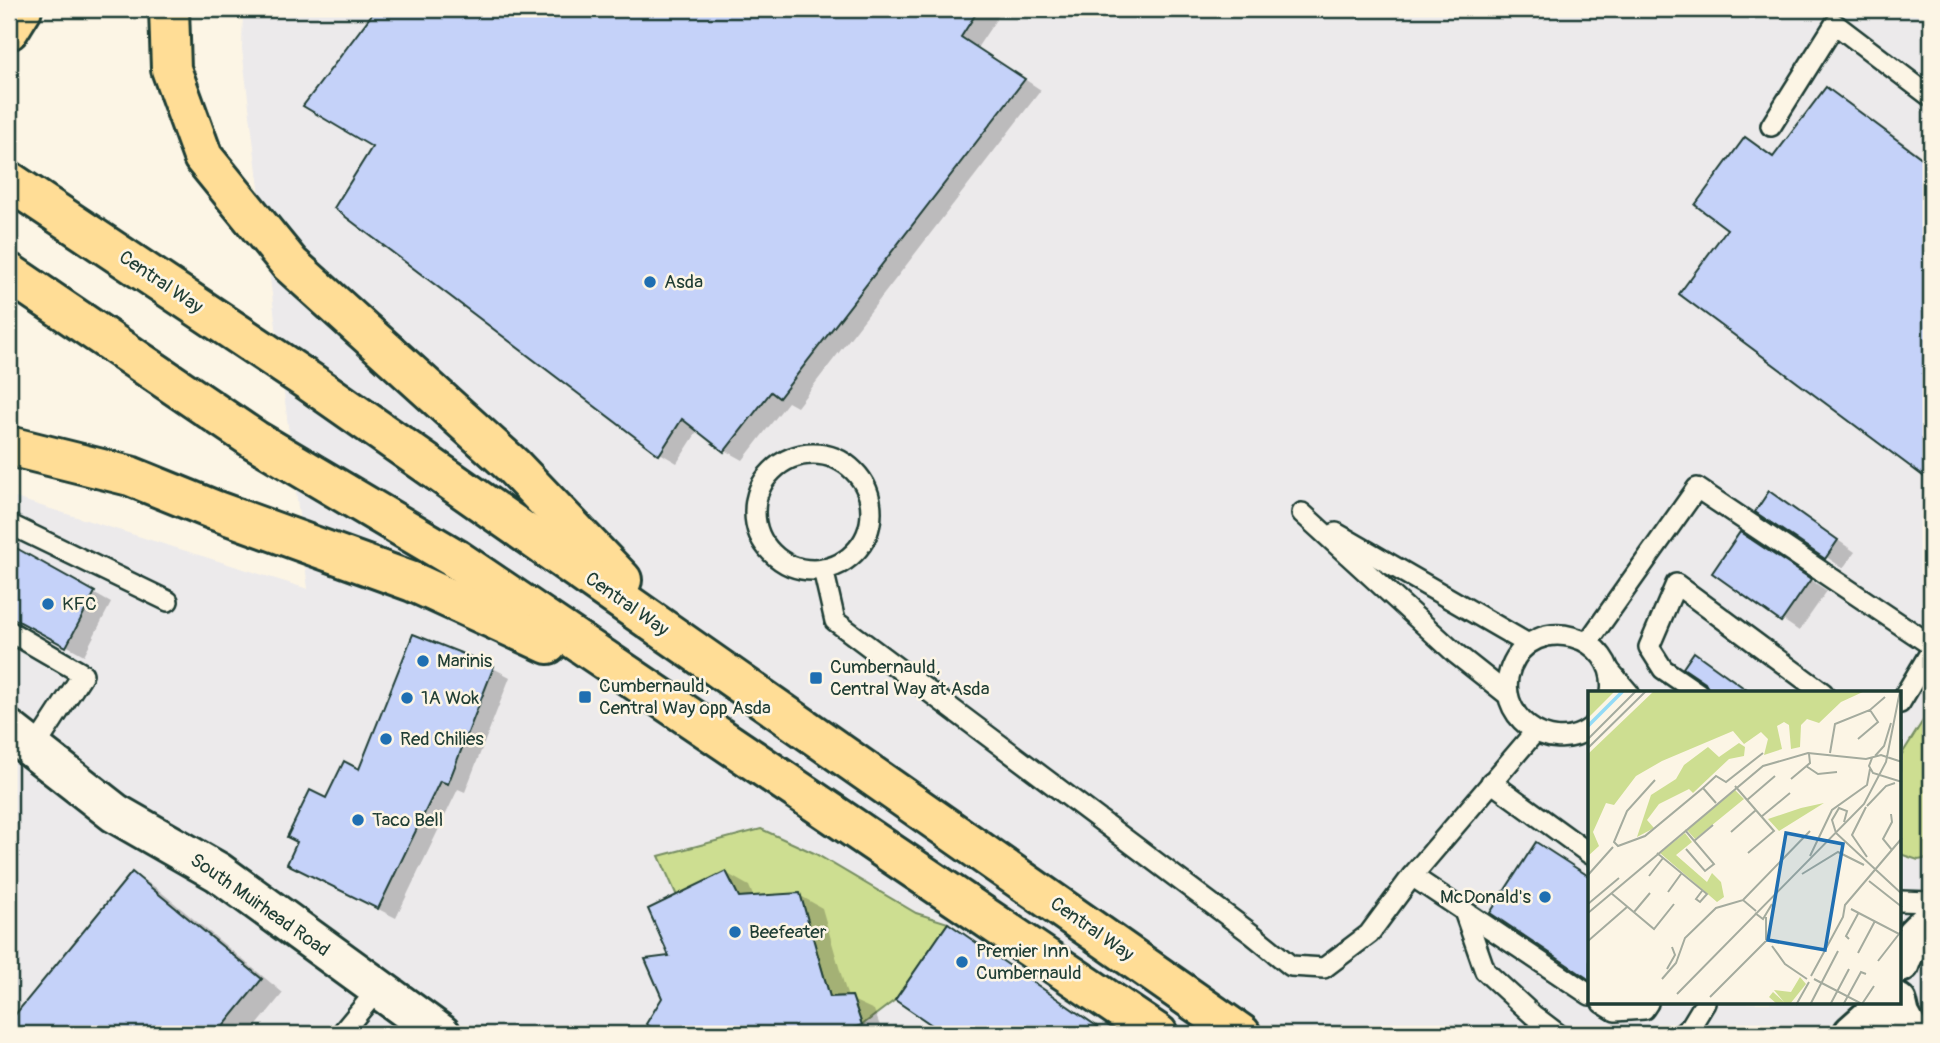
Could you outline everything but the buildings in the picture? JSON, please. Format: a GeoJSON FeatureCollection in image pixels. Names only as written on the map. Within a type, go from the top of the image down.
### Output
{"type":"FeatureCollection","features":[{"type":"Feature","properties":{"kind":"main road"},"geometry":{"type":"LineString","coordinates":[[9,30],[22,9]]}},
{"type":"Feature","properties":{"kind":"main road"},"geometry":{"type":"LineString","coordinates":[[169,9],[171,69],[203,157],[220,179],[290,264],[512,465],[680,641]]}},
{"type":"Feature","properties":{"kind":"main road","name":"Central Way"},"geometry":{"type":"LineString","coordinates":[[9,181],[310,382],[1241,1034]]}},
{"type":"Feature","properties":{"kind":"main road"},"geometry":{"type":"LineString","coordinates":[[9,273],[255,440],[456,559],[1158,1034]]}},
{"type":"Feature","properties":{"kind":"main road"},"geometry":{"type":"LineString","coordinates":[[9,286],[194,399]]}},
{"type":"Feature","properties":{"kind":"main road"},"geometry":{"type":"LineString","coordinates":[[9,446],[130,476],[214,510],[414,582],[652,691]]}},
{"type":"Feature","properties":{"kind":"street","name":"South Muirhead Road"},"geometry":{"type":"LineString","coordinates":[[21,739],[115,813],[218,872],[442,1034]]}},
{"type":"Feature","properties":{"kind":"street"},"geometry":{"type":"LineString","coordinates":[[1902,955],[1915,934],[1931,922]]}},
{"type":"Feature","properties":{"kind":"street"},"geometry":{"type":"LineString","coordinates":[[1853,1034],[1887,1004]]}},
{"type":"Feature","properties":{"kind":"street"},"geometry":{"type":"LineString","coordinates":[[1897,1004],[1900,1016],[1910,1034]]}},
{"type":"Feature","properties":{"kind":"lane"},"geometry":{"type":"LineString","coordinates":[[1771,126],[1835,24],[1931,97]]}},
{"type":"Feature","properties":{"kind":"lane"},"geometry":{"type":"LineString","coordinates":[[811,453],[830,456],[848,464],[861,478],[870,496],[872,515],[867,534],[857,551],[842,563],[823,569],[804,569],[786,564],[771,552],[761,537],[755,519],[759,491],[774,467],[791,457],[811,453]]}},
{"type":"Feature","properties":{"kind":"lane"},"geometry":{"type":"LineString","coordinates":[[1588,642],[1697,488],[1931,648],[1902,699]]}},
{"type":"Feature","properties":{"kind":"lane"},"geometry":{"type":"LineString","coordinates":[[1508,695],[1455,653],[1302,513],[1528,644]]}},
{"type":"Feature","properties":{"kind":"lane"},"geometry":{"type":"LineString","coordinates":[[9,523],[168,601]]}},
{"type":"Feature","properties":{"kind":"lane"},"geometry":{"type":"LineString","coordinates":[[823,569],[835,621],[1291,966],[1324,968],[1369,934],[1412,876],[1535,732]]}},
{"type":"Feature","properties":{"kind":"lane"},"geometry":{"type":"LineString","coordinates":[[1695,691],[1663,669],[1649,647],[1676,584],[1820,691]]}},
{"type":"Feature","properties":{"kind":"lane"},"geometry":{"type":"LineString","coordinates":[[9,631],[83,674],[21,739]]}},
{"type":"Feature","properties":{"kind":"lane"},"geometry":{"type":"LineString","coordinates":[[1588,733],[1567,738],[1551,738],[1522,723],[1513,710],[1507,680],[1511,667],[1528,644],[1542,637],[1558,634],[1573,635],[1588,642],[1601,654],[1610,671],[1627,691]]}},
{"type":"Feature","properties":{"kind":"lane"},"geometry":{"type":"LineString","coordinates":[[1610,671],[1611,691]]}},
{"type":"Feature","properties":{"kind":"lane"},"geometry":{"type":"LineString","coordinates":[[1491,782],[1588,852]]}},
{"type":"Feature","properties":{"kind":"lane"},"geometry":{"type":"LineString","coordinates":[[1412,876],[1588,994]]}},
{"type":"Feature","properties":{"kind":"lane"},"geometry":{"type":"LineString","coordinates":[[1902,901],[1931,902]]}},
{"type":"Feature","properties":{"kind":"lane"},"geometry":{"type":"LineString","coordinates":[[1464,911],[1485,971],[1558,1034]]}},
{"type":"Feature","properties":{"kind":"lane"},"geometry":{"type":"LineString","coordinates":[[341,1034],[379,988]]}},
{"type":"Feature","properties":{"kind":"lane"},"geometry":{"type":"LineString","coordinates":[[1604,1004],[1615,1011],[1644,1009],[1647,1004]]}},
{"type":"Feature","properties":{"kind":"lane"},"geometry":{"type":"LineString","coordinates":[[1682,1034],[1691,1026],[1704,1004]]}},
{"type":"Feature","properties":{"kind":"shaded area"},"geometry":{"type":"Polygon","coordinates":[[[243,9],[1896,9],[1931,19],[1931,1034],[9,1034],[9,496],[308,589],[242,49],[243,9]]]}},
{"type":"Feature","properties":{"kind":"green space"},"geometry":{"type":"Polygon","coordinates":[[[1931,708],[1931,858],[1918,860],[1902,855],[1902,754],[1931,708]]]}},
{"type":"Feature","properties":{"kind":"green space"},"geometry":{"type":"Polygon","coordinates":[[[761,829],[814,853],[916,913],[948,923],[895,1000],[862,1025],[852,996],[830,997],[800,894],[677,896],[659,856],[761,829]]]}},
{"type":"Feature","properties":{"kind":"place","name":"Asda"},"geometry":{"type":"Point","coordinates":[650,282]}},
{"type":"Feature","properties":{"kind":"place","name":"KFC"},"geometry":{"type":"Point","coordinates":[48,604]}},
{"type":"Feature","properties":{"kind":"place","name":"Marinis"},"geometry":{"type":"Point","coordinates":[423,661]}},
{"type":"Feature","properties":{"kind":"place","name":"Cumbernauld, Central Way at Asda"},"geometry":{"type":"Point","coordinates":[816,678]}},
{"type":"Feature","properties":{"kind":"place","name":"Cumbernauld, Central Way opp Asda"},"geometry":{"type":"Point","coordinates":[585,697]}},
{"type":"Feature","properties":{"kind":"place","name":"1A Wok"},"geometry":{"type":"Point","coordinates":[407,698]}},
{"type":"Feature","properties":{"kind":"place","name":"Red Chilies"},"geometry":{"type":"Point","coordinates":[386,739]}},
{"type":"Feature","properties":{"kind":"place","name":"Taco Bell"},"geometry":{"type":"Point","coordinates":[358,820]}},
{"type":"Feature","properties":{"kind":"place","name":"McDonald's"},"geometry":{"type":"Point","coordinates":[1545,897]}},
{"type":"Feature","properties":{"kind":"place","name":"Beefeater"},"geometry":{"type":"Point","coordinates":[735,932]}},
{"type":"Feature","properties":{"kind":"place","name":"Premier Inn Cumbernauld"},"geometry":{"type":"Point","coordinates":[962,962]}}]}
